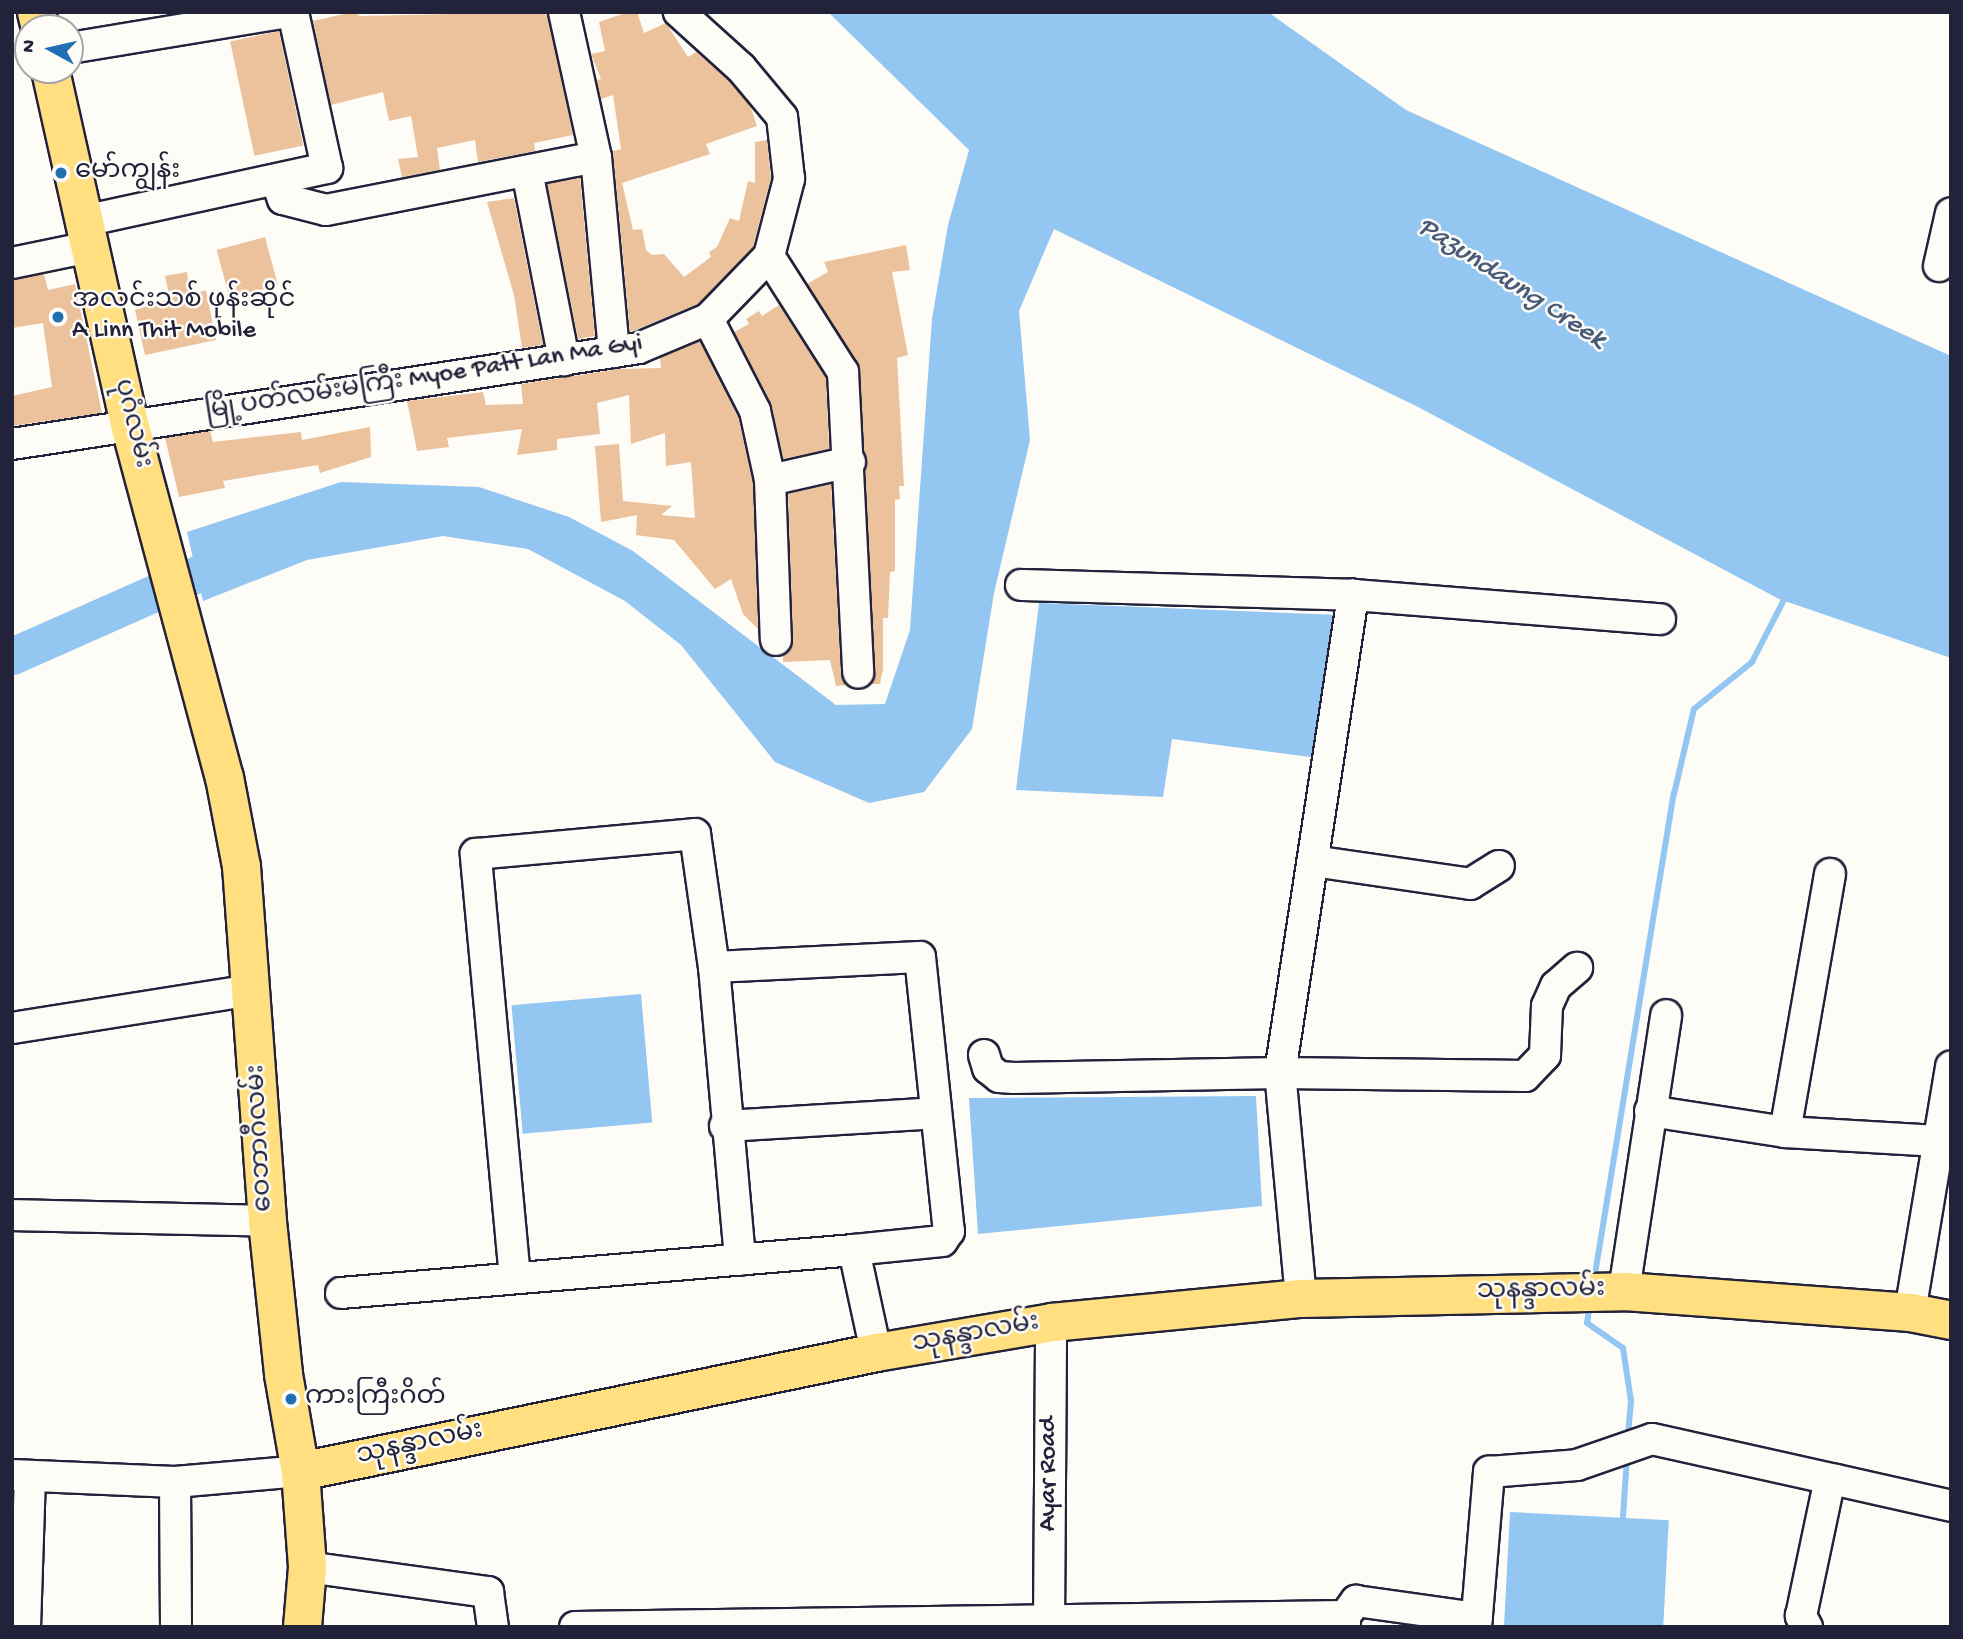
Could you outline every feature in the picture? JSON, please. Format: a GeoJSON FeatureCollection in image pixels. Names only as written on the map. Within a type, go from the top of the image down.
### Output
{"type":"FeatureCollection","features":[{"type":"Feature","properties":{"kind":"main road","name":"ပုဂံလမ်း"},"geometry":{"type":"LineString","coordinates":[[53,84],[130,426],[188,654]]}},
{"type":"Feature","properties":{"kind":"main road","name":"ဝေဘာဂီလမ်း"},"geometry":{"type":"LineString","coordinates":[[188,654],[224,777],[241,866],[267,1221],[283,1374],[300,1471],[307,1567],[302,1627]]}},
{"type":"Feature","properties":{"kind":"main road","name":"သုနန္ဒာလမ်း"},"geometry":{"type":"LineString","coordinates":[[300,1471],[876,1352],[1051,1322],[1301,1298],[1624,1291],[1910,1312],[1951,1320]]}},
{"type":"Feature","properties":{"kind":"street"},"geometry":{"type":"LineString","coordinates":[[84,46],[288,12]]}},
{"type":"Feature","properties":{"kind":"street"},"geometry":{"type":"LineString","coordinates":[[12,262],[86,234],[327,168],[293,12]]}},
{"type":"Feature","properties":{"kind":"street"},"geometry":{"type":"LineString","coordinates":[[564,12],[596,157],[614,352]]}},
{"type":"Feature","properties":{"kind":"street","name":"မြို့ပတ်လမ်းမကြီး Myoe Patt Lan Ma Gyi"},"geometry":{"type":"LineString","coordinates":[[12,444],[639,348],[708,320],[769,256],[789,179],[782,117],[741,68],[679,12]]}},
{"type":"Feature","properties":{"kind":"street"},"geometry":{"type":"LineString","coordinates":[[277,182],[283,199],[326,210],[596,157]]}},
{"type":"Feature","properties":{"kind":"street"},"geometry":{"type":"LineString","coordinates":[[527,171],[564,360]]}},
{"type":"Feature","properties":{"kind":"street"},"geometry":{"type":"LineString","coordinates":[[1939,266],[1951,213]]}},
{"type":"Feature","properties":{"kind":"street"},"geometry":{"type":"LineString","coordinates":[[769,256],[843,372],[850,462],[858,673]]}},
{"type":"Feature","properties":{"kind":"street"},"geometry":{"type":"LineString","coordinates":[[708,320],[755,411],[770,480],[776,640]]}},
{"type":"Feature","properties":{"kind":"street"},"geometry":{"type":"LineString","coordinates":[[770,480],[850,462]]}},
{"type":"Feature","properties":{"kind":"street"},"geometry":{"type":"LineString","coordinates":[[1021,585],[1353,595],[1660,619]]}},
{"type":"Feature","properties":{"kind":"street"},"geometry":{"type":"LineString","coordinates":[[1301,1298],[1280,1073],[1353,595]]}},
{"type":"Feature","properties":{"kind":"street"},"geometry":{"type":"LineString","coordinates":[[515,1278],[476,854],[695,834],[714,967],[725,1126],[740,1260]]}},
{"type":"Feature","properties":{"kind":"street"},"geometry":{"type":"LineString","coordinates":[[1312,860],[1470,884],[1499,866]]}},
{"type":"Feature","properties":{"kind":"street"},"geometry":{"type":"LineString","coordinates":[[1785,1132],[1830,874]]}},
{"type":"Feature","properties":{"kind":"street"},"geometry":{"type":"LineString","coordinates":[[341,1293],[942,1241],[949,1231],[920,957],[714,967]]}},
{"type":"Feature","properties":{"kind":"street"},"geometry":{"type":"LineString","coordinates":[[984,1055],[988,1068],[999,1077],[1014,1078],[1280,1073],[1525,1076],[1545,1055],[1547,1006],[1556,986],[1577,968]]}},
{"type":"Feature","properties":{"kind":"street"},"geometry":{"type":"LineString","coordinates":[[12,1028],[252,990]]}},
{"type":"Feature","properties":{"kind":"street"},"geometry":{"type":"LineString","coordinates":[[1624,1291],[1666,1015]]}},
{"type":"Feature","properties":{"kind":"street"},"geometry":{"type":"LineString","coordinates":[[1910,1312],[1945,1141],[1951,1066]]}},
{"type":"Feature","properties":{"kind":"street"},"geometry":{"type":"LineString","coordinates":[[1650,1111],[1785,1132],[1945,1141]]}},
{"type":"Feature","properties":{"kind":"street"},"geometry":{"type":"LineString","coordinates":[[725,1126],[936,1113]]}},
{"type":"Feature","properties":{"kind":"street"},"geometry":{"type":"LineString","coordinates":[[12,1215],[267,1221]]}},
{"type":"Feature","properties":{"kind":"street"},"geometry":{"type":"LineString","coordinates":[[854,1250],[876,1352]]}},
{"type":"Feature","properties":{"kind":"street","name":"Ayar Road"},"geometry":{"type":"LineString","coordinates":[[1049,1623],[1051,1322]]}},
{"type":"Feature","properties":{"kind":"street"},"geometry":{"type":"LineString","coordinates":[[575,1627],[1345,1621],[1356,1601],[1477,1622],[1489,1472],[1577,1465],[1652,1439],[1832,1484],[1951,1506]]}},
{"type":"Feature","properties":{"kind":"street","name":"သုနန္ဒာလမ်း"},"geometry":{"type":"LineString","coordinates":[[21,1476],[174,1482],[300,1471]]}},
{"type":"Feature","properties":{"kind":"street"},"geometry":{"type":"LineString","coordinates":[[21,1476],[25,1627]]}},
{"type":"Feature","properties":{"kind":"street"},"geometry":{"type":"LineString","coordinates":[[174,1482],[176,1627]]}},
{"type":"Feature","properties":{"kind":"street"},"geometry":{"type":"LineString","coordinates":[[1807,1627],[1801,1616],[1832,1484]]}},
{"type":"Feature","properties":{"kind":"street"},"geometry":{"type":"LineString","coordinates":[[307,1567],[488,1592],[493,1627]]}},
{"type":"Feature","properties":{"kind":"water","name":"Pazundaung Creek"},"geometry":{"type":"Polygon","coordinates":[[[828,12],[1268,12],[1406,110],[1951,356],[1951,658],[1779,599],[1418,407],[1054,229],[1019,311],[1030,440],[994,593],[972,729],[924,792],[869,803],[775,762],[681,645],[625,601],[528,549],[443,536],[307,560],[203,601],[187,532],[341,482],[479,487],[569,517],[633,551],[836,705],[885,704],[910,630],[932,319],[948,225],[969,150],[828,12]]]}},
{"type":"Feature","properties":{"kind":"water"},"geometry":{"type":"Polygon","coordinates":[[[1039,603],[1340,615],[1318,758],[1172,739],[1163,797],[1016,790],[1039,603]]]}},
{"type":"Feature","properties":{"kind":"water"},"geometry":{"type":"Polygon","coordinates":[[[641,994],[652,1123],[523,1134],[511,1005],[641,994]]]}},
{"type":"Feature","properties":{"kind":"water"},"geometry":{"type":"Polygon","coordinates":[[[1256,1096],[1262,1206],[978,1234],[969,1098],[1256,1096]]]}},
{"type":"Feature","properties":{"kind":"water"},"geometry":{"type":"Polygon","coordinates":[[[1510,1512],[1669,1520],[1663,1627],[1504,1627],[1510,1512]]]}},
{"type":"Feature","properties":{"kind":"building"},"geometry":{"type":"Polygon","coordinates":[[[353,12],[360,16],[547,12],[573,135],[534,143],[535,151],[478,162],[475,140],[437,148],[440,170],[402,177],[398,159],[418,157],[411,116],[389,121],[383,92],[331,105],[313,21],[353,12]]]}},
{"type":"Feature","properties":{"kind":"building"},"geometry":{"type":"Polygon","coordinates":[[[628,12],[637,12],[644,33],[666,23],[688,57],[696,52],[728,80],[750,105],[757,126],[706,144],[710,154],[622,183],[633,230],[642,229],[646,250],[652,255],[664,254],[684,277],[711,257],[709,252],[717,247],[730,218],[739,221],[748,181],[755,183],[755,142],[767,140],[771,178],[753,247],[698,304],[630,332],[613,151],[621,149],[613,95],[601,99],[597,80],[601,79],[591,54],[605,51],[599,22],[628,12]]]}},
{"type":"Feature","properties":{"kind":"building"},"geometry":{"type":"Polygon","coordinates":[[[279,31],[303,145],[254,156],[230,41],[279,31]]]}},
{"type":"Feature","properties":{"kind":"building"},"geometry":{"type":"Polygon","coordinates":[[[580,178],[595,336],[578,339],[547,184],[580,178]]]}},
{"type":"Feature","properties":{"kind":"building"},"geometry":{"type":"Polygon","coordinates":[[[514,198],[543,345],[522,348],[514,295],[487,202],[514,198]]]}},
{"type":"Feature","properties":{"kind":"building"},"geometry":{"type":"Polygon","coordinates":[[[265,237],[278,285],[230,298],[217,250],[265,237]]]}},
{"type":"Feature","properties":{"kind":"building"},"geometry":{"type":"Polygon","coordinates":[[[906,245],[910,270],[892,272],[908,355],[897,358],[904,486],[899,486],[900,499],[895,500],[895,571],[890,572],[888,618],[883,618],[883,669],[880,684],[871,684],[875,672],[860,371],[807,284],[828,272],[824,262],[906,245]]]}},
{"type":"Feature","properties":{"kind":"building"},"geometry":{"type":"Polygon","coordinates":[[[187,272],[190,295],[206,290],[216,340],[145,355],[135,310],[170,299],[165,276],[187,272]]]}},
{"type":"Feature","properties":{"kind":"building"},"geometry":{"type":"Polygon","coordinates":[[[44,274],[48,290],[75,284],[102,413],[12,426],[12,396],[52,387],[43,323],[12,328],[12,280],[44,274]]]}},
{"type":"Feature","properties":{"kind":"building"},"geometry":{"type":"Polygon","coordinates":[[[779,305],[826,378],[829,449],[783,459],[771,403],[734,332],[749,324],[746,319],[759,311],[762,316],[779,305]]]}},
{"type":"Feature","properties":{"kind":"building"},"geometry":{"type":"Polygon","coordinates":[[[700,341],[738,417],[753,482],[758,629],[743,614],[731,579],[715,589],[674,540],[636,535],[637,515],[601,522],[595,446],[619,444],[623,501],[672,506],[661,515],[695,518],[691,462],[666,466],[665,433],[631,444],[629,395],[597,403],[600,434],[557,439],[557,450],[517,455],[522,429],[447,438],[449,447],[417,451],[407,401],[483,392],[486,405],[523,404],[521,384],[619,369],[661,368],[660,358],[700,341]]]}},
{"type":"Feature","properties":{"kind":"building"},"geometry":{"type":"Polygon","coordinates":[[[370,427],[371,457],[320,473],[318,465],[223,481],[225,488],[179,497],[165,438],[210,431],[213,442],[301,432],[302,440],[370,427]]]}},
{"type":"Feature","properties":{"kind":"building"},"geometry":{"type":"Polygon","coordinates":[[[831,484],[841,674],[846,685],[836,686],[830,660],[783,662],[783,656],[793,639],[788,494],[831,484]]]}},
{"type":"Feature","properties":{"kind":"waterway"},"geometry":{"type":"LineString","coordinates":[[12,656],[242,554]]}},
{"type":"Feature","properties":{"kind":"waterway"},"geometry":{"type":"LineString","coordinates":[[1594,1280],[1674,794],[1694,709],[1752,662],[1787,594]]}},
{"type":"Feature","properties":{"kind":"waterway"},"geometry":{"type":"LineString","coordinates":[[1590,1304],[1587,1323],[1623,1348],[1631,1401],[1628,1438]]}},
{"type":"Feature","properties":{"kind":"waterway"},"geometry":{"type":"LineString","coordinates":[[1623,1517],[1627,1456]]}},
{"type":"Feature","properties":{"kind":"place","name":"မော်ကျွန်း"},"geometry":{"type":"Point","coordinates":[61,173]}},
{"type":"Feature","properties":{"kind":"place","name":"အလင်းသစ် ဖုန်းဆိုင် A Linn Thit Mobile"},"geometry":{"type":"Point","coordinates":[58,317]}},
{"type":"Feature","properties":{"kind":"place","name":"ကားကြီးဂိတ်"},"geometry":{"type":"Point","coordinates":[291,1399]}}]}
